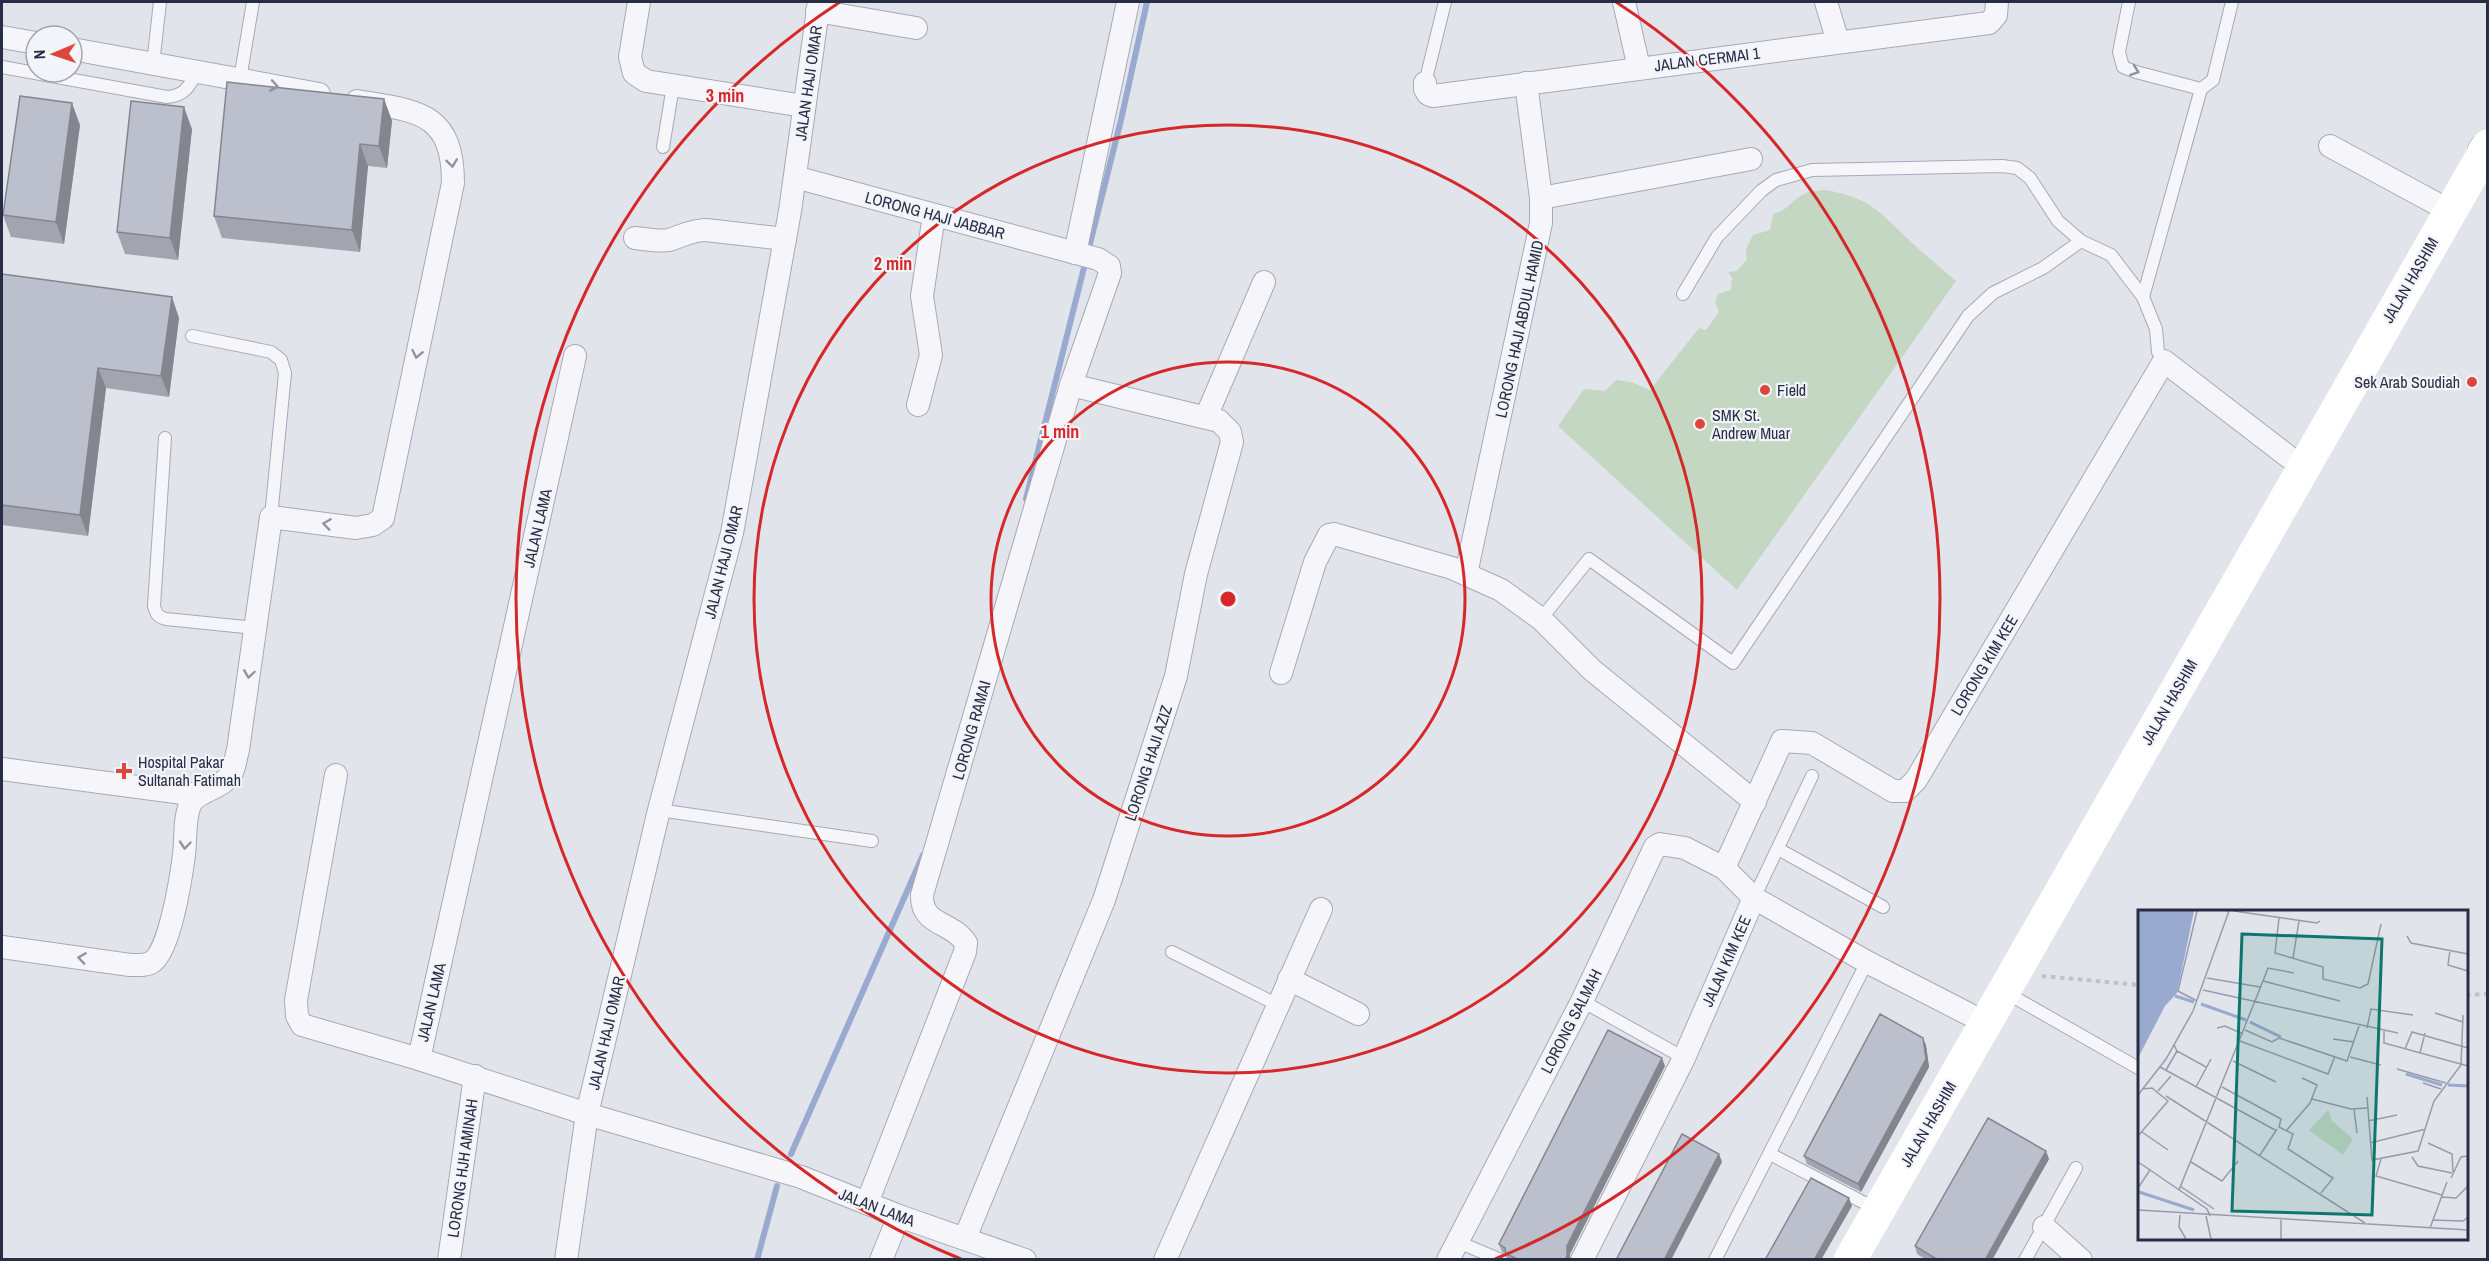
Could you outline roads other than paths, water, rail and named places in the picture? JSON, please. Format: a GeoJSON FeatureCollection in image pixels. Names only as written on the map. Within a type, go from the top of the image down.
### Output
{"type":"FeatureCollection","features":[{"type":"Feature","properties":{"kind":"street"},"geometry":{"type":"LineString","coordinates":[[639,2],[630,57],[634,73],[646,81],[804,106]]}},
{"type":"Feature","properties":{"kind":"street"},"geometry":{"type":"LineString","coordinates":[[1086,256],[1128,2]]}},
{"type":"Feature","properties":{"kind":"street"},"geometry":{"type":"LineString","coordinates":[[1624,2],[1639,68]]}},
{"type":"Feature","properties":{"kind":"street"},"geometry":{"type":"LineString","coordinates":[[1826,2],[1838,42]]}},
{"type":"Feature","properties":{"kind":"street"},"geometry":{"type":"LineString","coordinates":[[818,6],[916,28]]}},
{"type":"Feature","properties":{"kind":"street","name":"JALAN HAJI OMAR"},"geometry":{"type":"LineString","coordinates":[[566,1260],[587,1114],[659,810],[732,533],[785,239],[818,6]]}},
{"type":"Feature","properties":{"kind":"street","name":"JALAN CERMAI 1"},"geometry":{"type":"LineString","coordinates":[[1425,83],[1428,94],[1433,96],[1989,23],[1996,8]]}},
{"type":"Feature","properties":{"kind":"street"},"geometry":{"type":"LineString","coordinates":[[2,37],[24,41]]}},
{"type":"Feature","properties":{"kind":"street"},"geometry":{"type":"LineString","coordinates":[[2,947],[130,965],[149,964],[158,957],[167,941],[184,857],[188,811],[191,802],[198,795],[212,790],[232,772],[238,750],[271,517],[356,528],[373,525],[383,518],[453,183],[453,164],[449,145],[440,130],[416,111],[84,51]]}},
{"type":"Feature","properties":{"kind":"street","name":"LORONG HAJI ABDUL HAMID"},"geometry":{"type":"LineString","coordinates":[[1466,574],[1538,238],[1542,208],[1526,83]]}},
{"type":"Feature","properties":{"kind":"street"},"geometry":{"type":"LineString","coordinates":[[2330,146],[2450,211]]}},
{"type":"Feature","properties":{"kind":"street","name":"JALAN HASHIM"},"geometry":{"type":"LineString","coordinates":[[1851,1260],[2486,148]]}},
{"type":"Feature","properties":{"kind":"street"},"geometry":{"type":"LineString","coordinates":[[1541,198],[1750,159]]}},
{"type":"Feature","properties":{"kind":"street","name":"LORONG HAJI JABBAR"},"geometry":{"type":"LineString","coordinates":[[795,177],[1086,256]]}},
{"type":"Feature","properties":{"kind":"street"},"geometry":{"type":"LineString","coordinates":[[918,405],[931,355],[922,296],[934,215]]}},
{"type":"Feature","properties":{"kind":"street"},"geometry":{"type":"LineString","coordinates":[[635,238],[668,240],[696,230],[706,230],[785,239]]}},
{"type":"Feature","properties":{"kind":"street","name":"LORONG RAMAI"},"geometry":{"type":"LineString","coordinates":[[867,1203],[965,952],[966,943],[962,936],[927,915],[922,907],[922,895],[1071,385],[1110,273],[1109,266],[1086,256]]}},
{"type":"Feature","properties":{"kind":"street"},"geometry":{"type":"LineString","coordinates":[[1206,417],[1264,282]]}},
{"type":"Feature","properties":{"kind":"street","name":"JALAN LAMA"},"geometry":{"type":"LineString","coordinates":[[575,356],[419,1059],[587,1114],[801,1177],[899,1216],[1025,1260]]}},
{"type":"Feature","properties":{"kind":"street"},"geometry":{"type":"LineString","coordinates":[[2164,362],[2303,468]]}},
{"type":"Feature","properties":{"kind":"street","name":"LORONG KIM KEE"},"geometry":{"type":"LineString","coordinates":[[1755,802],[1782,741],[1820,747],[1893,791],[1905,791],[1916,780],[2164,362]]}},
{"type":"Feature","properties":{"kind":"street","name":"LORONG HAJI AZIZ"},"geometry":{"type":"LineString","coordinates":[[965,1239],[1104,900],[1176,676],[1196,574],[1232,442],[1230,432],[1225,425],[1206,417],[1071,385]]}},
{"type":"Feature","properties":{"kind":"street"},"geometry":{"type":"LineString","coordinates":[[1281,673],[1315,562],[1329,535],[1334,534],[1452,568],[1501,590],[1541,619],[1592,670],[1755,802],[1724,868],[1754,898]]}},
{"type":"Feature","properties":{"kind":"street"},"geometry":{"type":"LineString","coordinates":[[2,769],[198,795]]}},
{"type":"Feature","properties":{"kind":"street"},"geometry":{"type":"LineString","coordinates":[[336,775],[296,1000],[297,1016],[302,1025],[419,1059]]}},
{"type":"Feature","properties":{"kind":"street","name":"LORONG SALMAH"},"geometry":{"type":"LineString","coordinates":[[1453,1251],[1582,1001],[1655,847],[1664,843],[1685,848],[1724,868]]}},
{"type":"Feature","properties":{"kind":"street","name":"JALAN KIM KEE"},"geometry":{"type":"LineString","coordinates":[[1582,1260],[1684,1058],[1754,898],[1867,962],[1986,1023]]}},
{"type":"Feature","properties":{"kind":"street"},"geometry":{"type":"LineString","coordinates":[[1165,1260],[1321,909]]}},
{"type":"Feature","properties":{"kind":"street"},"geometry":{"type":"LineString","coordinates":[[1289,979],[1358,1014]]}},
{"type":"Feature","properties":{"kind":"street","name":"LORONG HJH AMINAH"},"geometry":{"type":"LineString","coordinates":[[449,1260],[475,1076]]}},
{"type":"Feature","properties":{"kind":"street"},"geometry":{"type":"LineString","coordinates":[[881,1260],[899,1216]]}},
{"type":"Feature","properties":{"kind":"street"},"geometry":{"type":"LineString","coordinates":[[2044,1227],[2081,1260]]}},
{"type":"Feature","properties":{"kind":"lane"},"geometry":{"type":"LineString","coordinates":[[153,64],[160,2]]}},
{"type":"Feature","properties":{"kind":"lane"},"geometry":{"type":"LineString","coordinates":[[240,79],[254,2]]}},
{"type":"Feature","properties":{"kind":"lane"},"geometry":{"type":"LineString","coordinates":[[1425,83],[1445,2]]}},
{"type":"Feature","properties":{"kind":"lane"},"geometry":{"type":"LineString","coordinates":[[2129,2],[2119,52],[2123,67],[2200,89]]}},
{"type":"Feature","properties":{"kind":"lane"},"geometry":{"type":"LineString","coordinates":[[2143,297],[2200,89],[2213,80],[2232,2]]}},
{"type":"Feature","properties":{"kind":"lane"},"geometry":{"type":"LineString","coordinates":[[2,67],[167,97],[178,96],[188,89],[197,72]]}},
{"type":"Feature","properties":{"kind":"lane"},"geometry":{"type":"LineString","coordinates":[[663,147],[673,86]]}},
{"type":"Feature","properties":{"kind":"lane"},"geometry":{"type":"LineString","coordinates":[[1683,294],[1718,237],[1761,191],[1776,180],[1812,170],[2002,166],[2017,168],[2030,178],[2058,221],[2081,241],[2111,255],[2143,297],[2156,329],[2158,352],[2164,362]]}},
{"type":"Feature","properties":{"kind":"lane"},"geometry":{"type":"LineString","coordinates":[[1541,619],[1589,560],[1733,663],[1968,316],[1993,293],[2032,274],[2081,241]]}},
{"type":"Feature","properties":{"kind":"lane"},"geometry":{"type":"LineString","coordinates":[[192,336],[271,352],[281,360],[285,373],[271,517]]}},
{"type":"Feature","properties":{"kind":"lane"},"geometry":{"type":"LineString","coordinates":[[165,438],[154,606],[156,613],[159,617],[166,619],[255,628]]}},
{"type":"Feature","properties":{"kind":"lane"},"geometry":{"type":"LineString","coordinates":[[1754,898],[1812,777]]}},
{"type":"Feature","properties":{"kind":"lane"},"geometry":{"type":"LineString","coordinates":[[659,810],[872,841]]}},
{"type":"Feature","properties":{"kind":"lane"},"geometry":{"type":"LineString","coordinates":[[1778,849],[1883,907]]}},
{"type":"Feature","properties":{"kind":"lane"},"geometry":{"type":"LineString","coordinates":[[1172,952],[1278,1005]]}},
{"type":"Feature","properties":{"kind":"lane"},"geometry":{"type":"LineString","coordinates":[[1715,1260],[1867,962]]}},
{"type":"Feature","properties":{"kind":"lane"},"geometry":{"type":"LineString","coordinates":[[2009,983],[2138,1068]]}},
{"type":"Feature","properties":{"kind":"lane"},"geometry":{"type":"LineString","coordinates":[[1582,1001],[1684,1058]]}},
{"type":"Feature","properties":{"kind":"lane"},"geometry":{"type":"LineString","coordinates":[[1770,1154],[1878,1210]]}},
{"type":"Feature","properties":{"kind":"lane"},"geometry":{"type":"LineString","coordinates":[[2025,1260],[2076,1168]]}},
{"type":"Feature","properties":{"kind":"lane"},"geometry":{"type":"LineString","coordinates":[[1453,1251],[1501,1260]]}},
{"type":"Feature","properties":{"kind":"waterway"},"geometry":{"type":"LineString","coordinates":[[1026,499],[1121,120],[1147,2]]}},
{"type":"Feature","properties":{"kind":"waterway"},"geometry":{"type":"LineString","coordinates":[[791,1154],[923,855]]}},
{"type":"Feature","properties":{"kind":"waterway"},"geometry":{"type":"LineString","coordinates":[[757,1260],[777,1186]]}},
{"type":"Feature","properties":{"kind":"place","name":"Sek Arab Soudiah"},"geometry":{"type":"Point","coordinates":[2472,382]}},
{"type":"Feature","properties":{"kind":"place","name":"Field"},"geometry":{"type":"Point","coordinates":[1765,390]}},
{"type":"Feature","properties":{"kind":"place","name":"SMK St. Andrew Muar"},"geometry":{"type":"Point","coordinates":[1700,424]}},
{"type":"Feature","properties":{"kind":"place","name":"Hospital Pakar Sultanah Fatimah"},"geometry":{"type":"Point","coordinates":[124,771]}}]}
